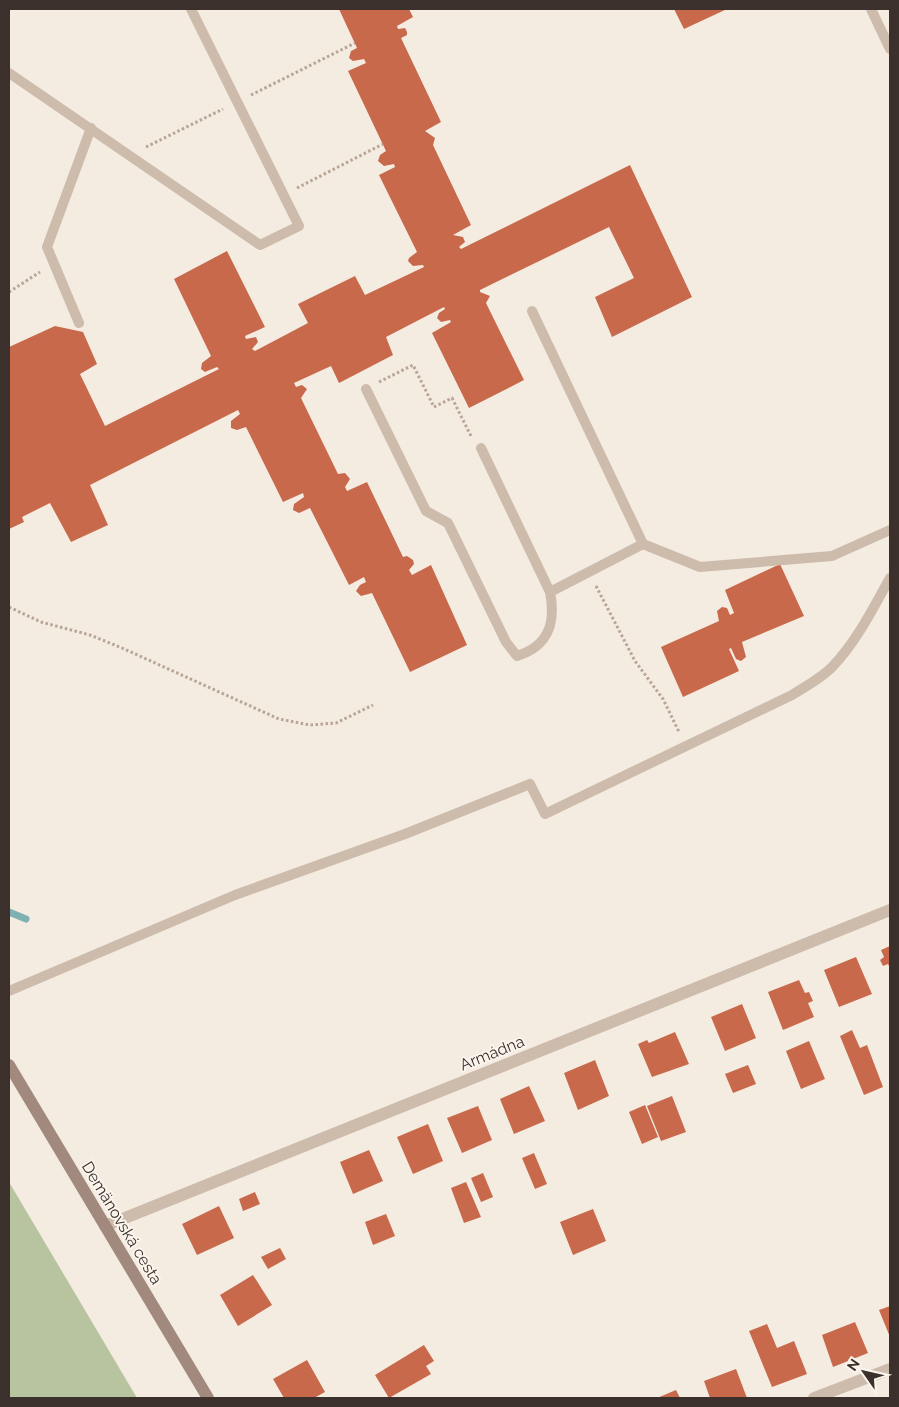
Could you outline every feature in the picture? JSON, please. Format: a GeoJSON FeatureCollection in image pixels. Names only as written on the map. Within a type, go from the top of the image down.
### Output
{"type":"FeatureCollection","features":[{"type":"Feature","properties":{"kind":"main road","name":"Demänovská cesta"},"geometry":{"type":"LineString","coordinates":[[9,1065],[208,1398]]}},
{"type":"Feature","properties":{"kind":"street","name":"Armádna"},"geometry":{"type":"LineString","coordinates":[[105,1226],[890,910]]}},
{"type":"Feature","properties":{"kind":"street"},"geometry":{"type":"LineString","coordinates":[[814,1398],[890,1369]]}},
{"type":"Feature","properties":{"kind":"lane"},"geometry":{"type":"LineString","coordinates":[[9,73],[260,245],[299,226],[191,9]]}},
{"type":"Feature","properties":{"kind":"lane"},"geometry":{"type":"LineString","coordinates":[[870,9],[886,31],[890,49]]}},
{"type":"Feature","properties":{"kind":"lane"},"geometry":{"type":"LineString","coordinates":[[79,322],[48,248],[90,128]]}},
{"type":"Feature","properties":{"kind":"lane"},"geometry":{"type":"LineString","coordinates":[[532,311],[643,544],[700,567],[832,556],[890,530]]}},
{"type":"Feature","properties":{"kind":"lane"},"geometry":{"type":"LineString","coordinates":[[366,389],[426,511],[448,523],[506,642],[517,656],[532,652],[545,640],[554,611],[550,592],[481,448]]}},
{"type":"Feature","properties":{"kind":"lane"},"geometry":{"type":"LineString","coordinates":[[550,592],[643,544]]}},
{"type":"Feature","properties":{"kind":"lane"},"geometry":{"type":"LineString","coordinates":[[9,991],[235,895],[405,834],[530,784],[545,814],[792,695],[832,667],[848,648],[890,578]]}},
{"type":"Feature","properties":{"kind":"path"},"geometry":{"type":"LineString","coordinates":[[129,155],[355,43]]}},
{"type":"Feature","properties":{"kind":"path"},"geometry":{"type":"LineString","coordinates":[[284,194],[383,144]]}},
{"type":"Feature","properties":{"kind":"path"},"geometry":{"type":"LineString","coordinates":[[9,292],[54,263]]}},
{"type":"Feature","properties":{"kind":"path"},"geometry":{"type":"LineString","coordinates":[[366,389],[413,365],[434,406],[452,398],[474,442],[481,448]]}},
{"type":"Feature","properties":{"kind":"path"},"geometry":{"type":"LineString","coordinates":[[589,572],[635,661],[663,699],[685,745]]}},
{"type":"Feature","properties":{"kind":"path"},"geometry":{"type":"LineString","coordinates":[[9,607],[41,622],[90,636],[122,648],[279,719],[310,725],[336,722],[373,705]]}},
{"type":"Feature","properties":{"kind":"green space"},"geometry":{"type":"Polygon","coordinates":[[[9,1182],[137,1398],[9,1398],[9,1182]]]}},
{"type":"Feature","properties":{"kind":"building"},"geometry":{"type":"Polygon","coordinates":[[[339,9],[409,9],[413,17],[397,26],[398,29],[405,28],[407,32],[407,35],[401,38],[441,122],[425,131],[435,138],[433,145],[471,225],[453,235],[463,237],[465,242],[459,247],[461,249],[630,165],[692,297],[612,337],[595,297],[634,278],[609,227],[480,290],[480,292],[490,296],[486,303],[524,380],[469,408],[432,333],[451,322],[450,320],[441,322],[437,318],[439,313],[445,309],[444,307],[386,337],[393,355],[339,383],[331,366],[294,383],[296,387],[302,385],[307,389],[301,398],[338,474],[345,473],[350,479],[345,487],[347,491],[367,482],[403,557],[407,556],[413,560],[414,564],[409,570],[412,575],[431,565],[467,645],[410,672],[372,593],[361,596],[356,591],[360,585],[366,582],[364,577],[349,585],[310,508],[299,513],[293,510],[294,504],[304,497],[303,493],[283,502],[246,427],[237,430],[231,428],[231,421],[240,414],[238,410],[90,485],[108,525],[71,542],[50,503],[22,517],[24,522],[9,529],[9,347],[55,326],[83,332],[97,364],[80,374],[105,426],[219,369],[217,367],[205,372],[201,369],[202,363],[211,356],[174,279],[227,251],[265,327],[245,336],[246,339],[256,337],[258,342],[252,349],[255,351],[308,323],[298,304],[355,276],[365,295],[424,267],[423,265],[413,266],[408,261],[417,252],[379,175],[395,167],[394,164],[384,166],[378,161],[380,155],[386,151],[348,71],[366,63],[364,59],[353,61],[349,58],[351,51],[357,48],[339,9]]]}},
{"type":"Feature","properties":{"kind":"building"},"geometry":{"type":"Polygon","coordinates":[[[674,9],[727,9],[684,29],[674,9]]]}},
{"type":"Feature","properties":{"kind":"building"},"geometry":{"type":"Polygon","coordinates":[[[780,564],[804,616],[742,642],[746,657],[741,661],[736,659],[731,648],[729,649],[739,671],[683,697],[661,647],[719,621],[717,611],[722,607],[727,608],[730,615],[734,613],[725,590],[780,564]]]}},
{"type":"Feature","properties":{"kind":"building"},"geometry":{"type":"Polygon","coordinates":[[[890,946],[890,968],[888,964],[883,966],[880,960],[884,957],[881,950],[890,946]]]}},
{"type":"Feature","properties":{"kind":"building"},"geometry":{"type":"Polygon","coordinates":[[[856,957],[872,994],[839,1007],[824,970],[856,957]]]}},
{"type":"Feature","properties":{"kind":"building"},"geometry":{"type":"Polygon","coordinates":[[[799,980],[805,993],[809,992],[813,1001],[808,1003],[814,1017],[783,1030],[768,992],[799,980]]]}},
{"type":"Feature","properties":{"kind":"building"},"geometry":{"type":"Polygon","coordinates":[[[742,1004],[756,1038],[725,1051],[711,1017],[742,1004]]]}},
{"type":"Feature","properties":{"kind":"building"},"geometry":{"type":"Polygon","coordinates":[[[852,1030],[860,1048],[867,1045],[883,1087],[864,1095],[840,1036],[852,1030]]]}},
{"type":"Feature","properties":{"kind":"building"},"geometry":{"type":"Polygon","coordinates":[[[675,1032],[689,1064],[652,1077],[638,1044],[647,1040],[649,1043],[675,1032]]]}},
{"type":"Feature","properties":{"kind":"building"},"geometry":{"type":"Polygon","coordinates":[[[809,1041],[825,1079],[801,1089],[786,1051],[809,1041]]]}},
{"type":"Feature","properties":{"kind":"building"},"geometry":{"type":"Polygon","coordinates":[[[595,1060],[609,1096],[578,1110],[564,1073],[595,1060]]]}},
{"type":"Feature","properties":{"kind":"building"},"geometry":{"type":"Polygon","coordinates":[[[748,1065],[756,1084],[733,1093],[725,1074],[748,1065]]]}},
{"type":"Feature","properties":{"kind":"building"},"geometry":{"type":"Polygon","coordinates":[[[529,1086],[545,1121],[514,1134],[500,1099],[529,1086]]]}},
{"type":"Feature","properties":{"kind":"building"},"geometry":{"type":"Polygon","coordinates":[[[672,1096],[686,1132],[661,1141],[647,1106],[672,1096]]]}},
{"type":"Feature","properties":{"kind":"building"},"geometry":{"type":"Polygon","coordinates":[[[645,1105],[658,1137],[642,1144],[629,1112],[645,1105]]]}},
{"type":"Feature","properties":{"kind":"building"},"geometry":{"type":"Polygon","coordinates":[[[478,1106],[492,1140],[462,1153],[447,1118],[478,1106]]]}},
{"type":"Feature","properties":{"kind":"building"},"geometry":{"type":"Polygon","coordinates":[[[428,1124],[443,1161],[413,1174],[397,1137],[428,1124]]]}},
{"type":"Feature","properties":{"kind":"building"},"geometry":{"type":"Polygon","coordinates":[[[369,1150],[383,1181],[353,1194],[340,1162],[369,1150]]]}},
{"type":"Feature","properties":{"kind":"building"},"geometry":{"type":"Polygon","coordinates":[[[534,1153],[547,1184],[535,1189],[522,1158],[534,1153]]]}},
{"type":"Feature","properties":{"kind":"building"},"geometry":{"type":"Polygon","coordinates":[[[483,1173],[493,1197],[481,1202],[471,1178],[483,1173]]]}},
{"type":"Feature","properties":{"kind":"building"},"geometry":{"type":"Polygon","coordinates":[[[466,1182],[481,1217],[464,1223],[451,1188],[466,1182]]]}},
{"type":"Feature","properties":{"kind":"building"},"geometry":{"type":"Polygon","coordinates":[[[255,1192],[260,1204],[243,1211],[239,1199],[255,1192]]]}},
{"type":"Feature","properties":{"kind":"building"},"geometry":{"type":"Polygon","coordinates":[[[219,1206],[234,1238],[197,1255],[182,1224],[219,1206]]]}},
{"type":"Feature","properties":{"kind":"building"},"geometry":{"type":"Polygon","coordinates":[[[593,1209],[606,1241],[573,1255],[560,1222],[593,1209]]]}},
{"type":"Feature","properties":{"kind":"building"},"geometry":{"type":"Polygon","coordinates":[[[386,1214],[395,1236],[373,1245],[365,1222],[386,1214]]]}},
{"type":"Feature","properties":{"kind":"building"},"geometry":{"type":"Polygon","coordinates":[[[280,1248],[286,1259],[268,1269],[261,1257],[280,1248]]]}},
{"type":"Feature","properties":{"kind":"building"},"geometry":{"type":"Polygon","coordinates":[[[253,1275],[272,1305],[238,1326],[220,1295],[253,1275]]]}},
{"type":"Feature","properties":{"kind":"building"},"geometry":{"type":"Polygon","coordinates":[[[890,1306],[890,1337],[879,1310],[890,1306]]]}},
{"type":"Feature","properties":{"kind":"building"},"geometry":{"type":"Polygon","coordinates":[[[855,1322],[868,1353],[833,1367],[822,1335],[855,1322]]]}},
{"type":"Feature","properties":{"kind":"building"},"geometry":{"type":"Polygon","coordinates":[[[767,1324],[777,1348],[794,1341],[807,1374],[772,1387],[749,1331],[767,1324]]]}},
{"type":"Feature","properties":{"kind":"building"},"geometry":{"type":"Polygon","coordinates":[[[424,1345],[434,1361],[426,1366],[431,1374],[389,1398],[375,1375],[424,1345]]]}},
{"type":"Feature","properties":{"kind":"building"},"geometry":{"type":"Polygon","coordinates":[[[307,1360],[325,1392],[314,1398],[284,1398],[273,1379],[307,1360]]]}},
{"type":"Feature","properties":{"kind":"building"},"geometry":{"type":"Polygon","coordinates":[[[736,1369],[747,1398],[710,1398],[704,1381],[736,1369]]]}},
{"type":"Feature","properties":{"kind":"building"},"geometry":{"type":"Polygon","coordinates":[[[676,1390],[680,1398],[657,1398],[676,1390]]]}},
{"type":"Feature","properties":{"kind":"waterway"},"geometry":{"type":"LineString","coordinates":[[9,912],[26,919]]}}]}
